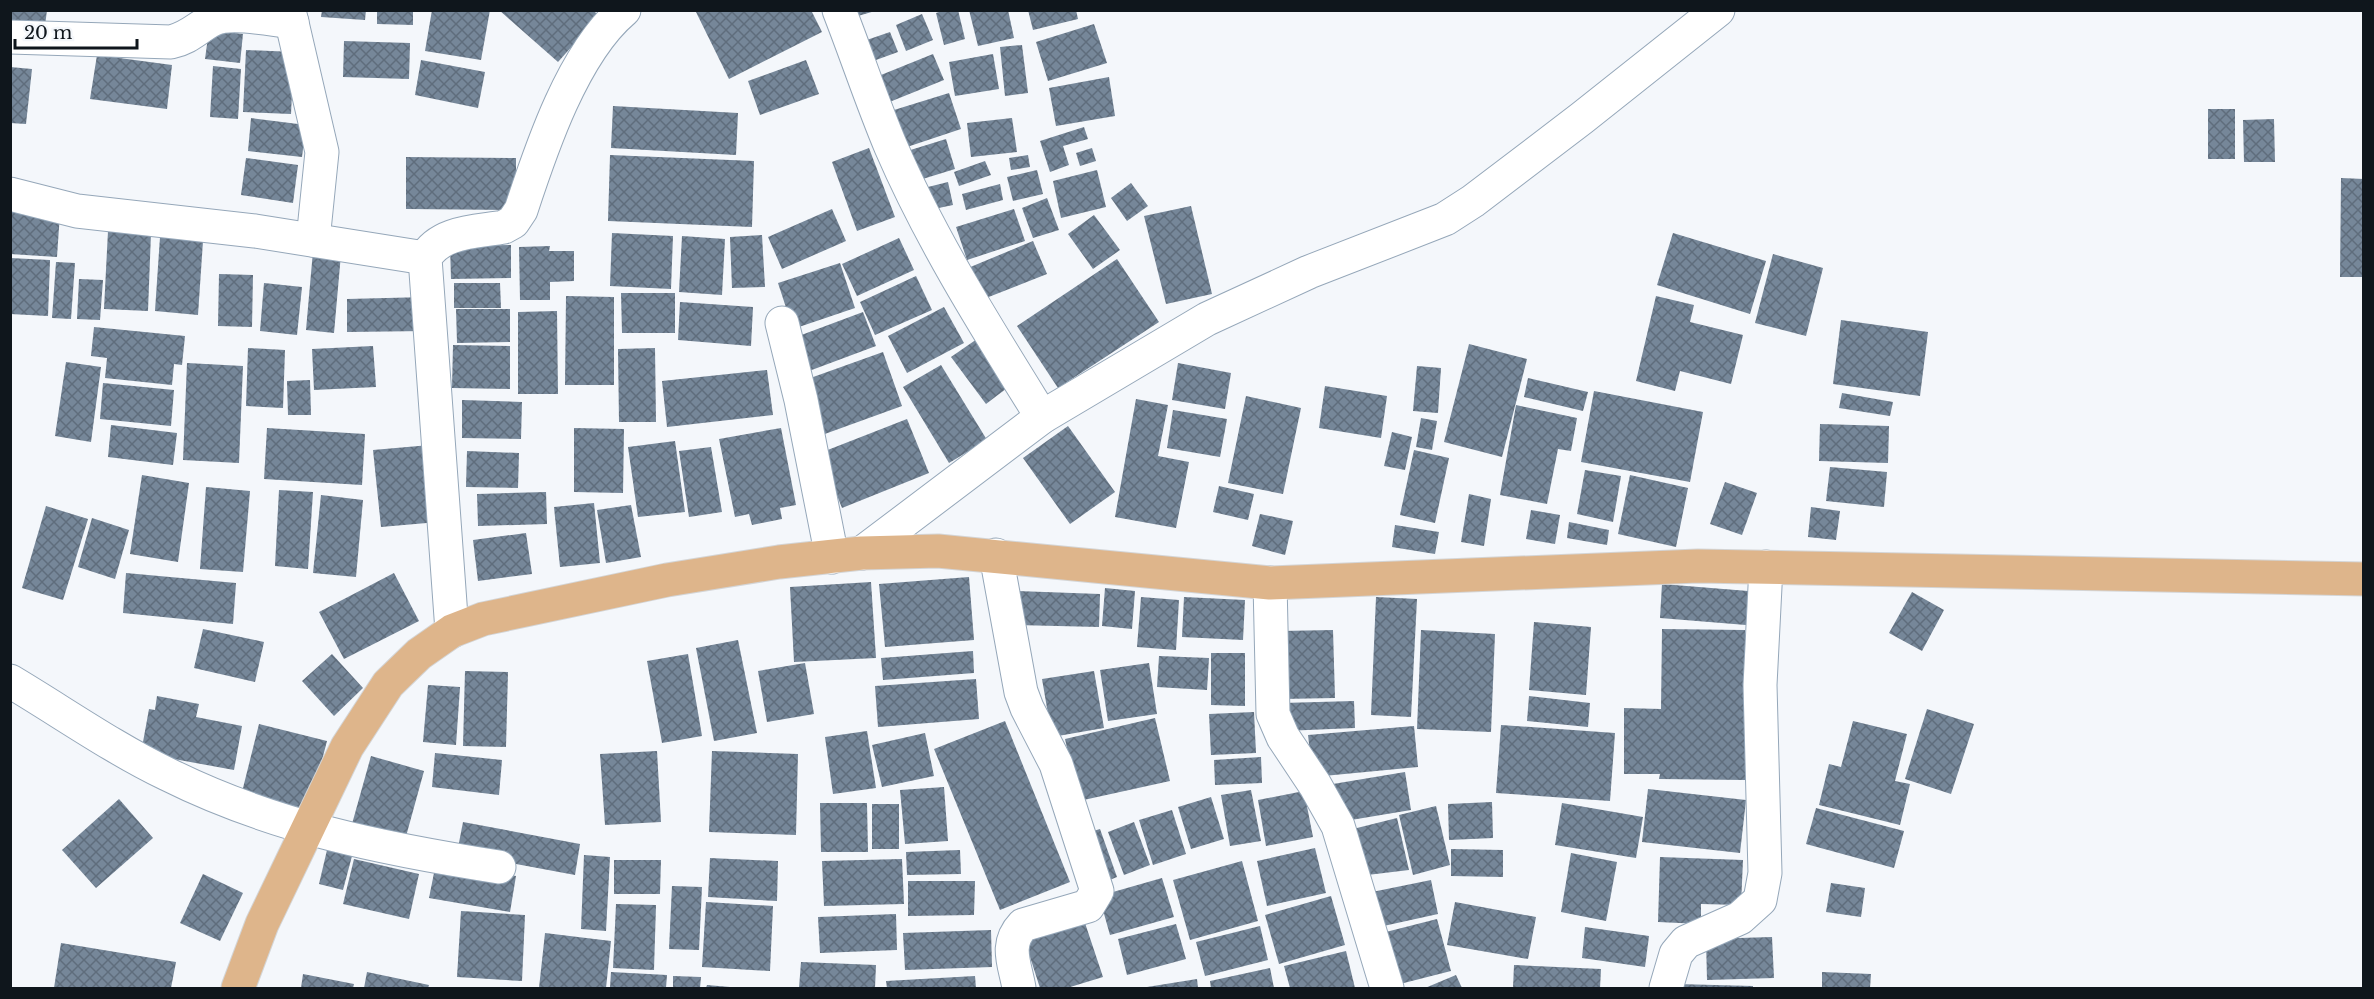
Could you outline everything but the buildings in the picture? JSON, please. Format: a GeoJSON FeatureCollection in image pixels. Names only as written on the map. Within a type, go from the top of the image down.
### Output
{"type":"FeatureCollection","features":[{"type":"Feature","properties":{"kind":"main road"},"geometry":{"type":"LineString","coordinates":[[238,988],[262,924],[347,747],[388,684],[419,654],[452,631],[511,613],[668,580],[779,562],[847,555],[938,551],[1269,583],[1698,566],[2364,579]]}},
{"type":"Feature","properties":{"kind":"street"},"geometry":{"type":"LineString","coordinates":[[452,631],[425,258],[430,249],[440,240],[504,227],[513,222],[520,210],[553,122],[581,65],[602,34],[624,10]]}},
{"type":"Feature","properties":{"kind":"street"},"geometry":{"type":"LineString","coordinates":[[839,10],[891,148],[928,224],[986,327],[1042,417]]}},
{"type":"Feature","properties":{"kind":"street"},"geometry":{"type":"LineString","coordinates":[[782,323],[801,400],[847,555],[1042,417],[1207,319],[1309,272],[1445,219],[1473,201],[1573,125],[1718,10]]}},
{"type":"Feature","properties":{"kind":"street"},"geometry":{"type":"LineString","coordinates":[[10,37],[171,42],[187,39],[214,18],[291,16],[322,153],[313,240]]}},
{"type":"Feature","properties":{"kind":"street"},"geometry":{"type":"LineString","coordinates":[[10,194],[77,211],[255,231],[425,258]]}},
{"type":"Feature","properties":{"kind":"street"},"geometry":{"type":"LineString","coordinates":[[996,555],[1021,692],[1056,764],[1097,891],[1088,906],[1023,925],[1015,933],[1011,945],[1019,988]]}},
{"type":"Feature","properties":{"kind":"street"},"geometry":{"type":"LineString","coordinates":[[1666,988],[1676,954],[1686,942],[1740,918],[1760,900],[1765,873],[1760,686],[1766,567]]}},
{"type":"Feature","properties":{"kind":"street"},"geometry":{"type":"LineString","coordinates":[[1269,583],[1273,714],[1283,737],[1315,784],[1338,826],[1388,988]]}},
{"type":"Feature","properties":{"kind":"street"},"geometry":{"type":"LineString","coordinates":[[10,681],[165,773],[204,792],[306,829],[398,851],[500,867]]}}]}
